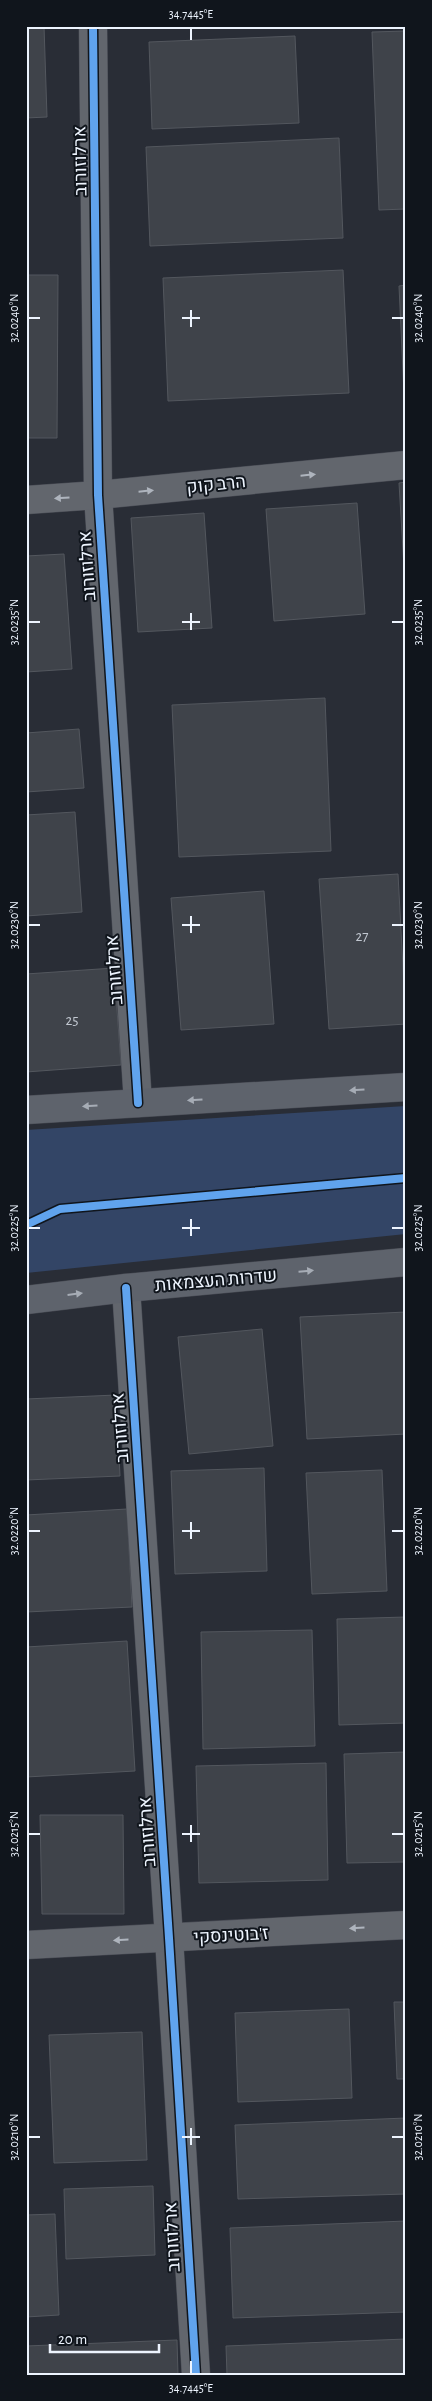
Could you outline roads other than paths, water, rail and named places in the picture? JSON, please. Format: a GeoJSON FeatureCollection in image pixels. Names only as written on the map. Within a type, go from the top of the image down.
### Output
{"type":"FeatureCollection","features":[{"type":"Feature","properties":{"kind":"main road"},"geometry":{"type":"LineString","coordinates":[[26,1110],[406,1087]]}},
{"type":"Feature","properties":{"kind":"main road","name":"שדרות העצמאות"},"geometry":{"type":"LineString","coordinates":[[26,1300],[126,1288],[406,1262]]}},
{"type":"Feature","properties":{"kind":"street","name":"ארלוזורוב"},"geometry":{"type":"LineString","coordinates":[[93,26],[98,496],[138,1103]]}},
{"type":"Feature","properties":{"kind":"street","name":"הרב קוק"},"geometry":{"type":"LineString","coordinates":[[26,500],[98,496],[406,465]]}},
{"type":"Feature","properties":{"kind":"street","name":"ארלוזורוב"},"geometry":{"type":"LineString","coordinates":[[126,1288],[196,2375]]}},
{"type":"Feature","properties":{"kind":"street","name":"ז'בוטינסקי"},"geometry":{"type":"LineString","coordinates":[[26,1946],[406,1925]]}}]}
